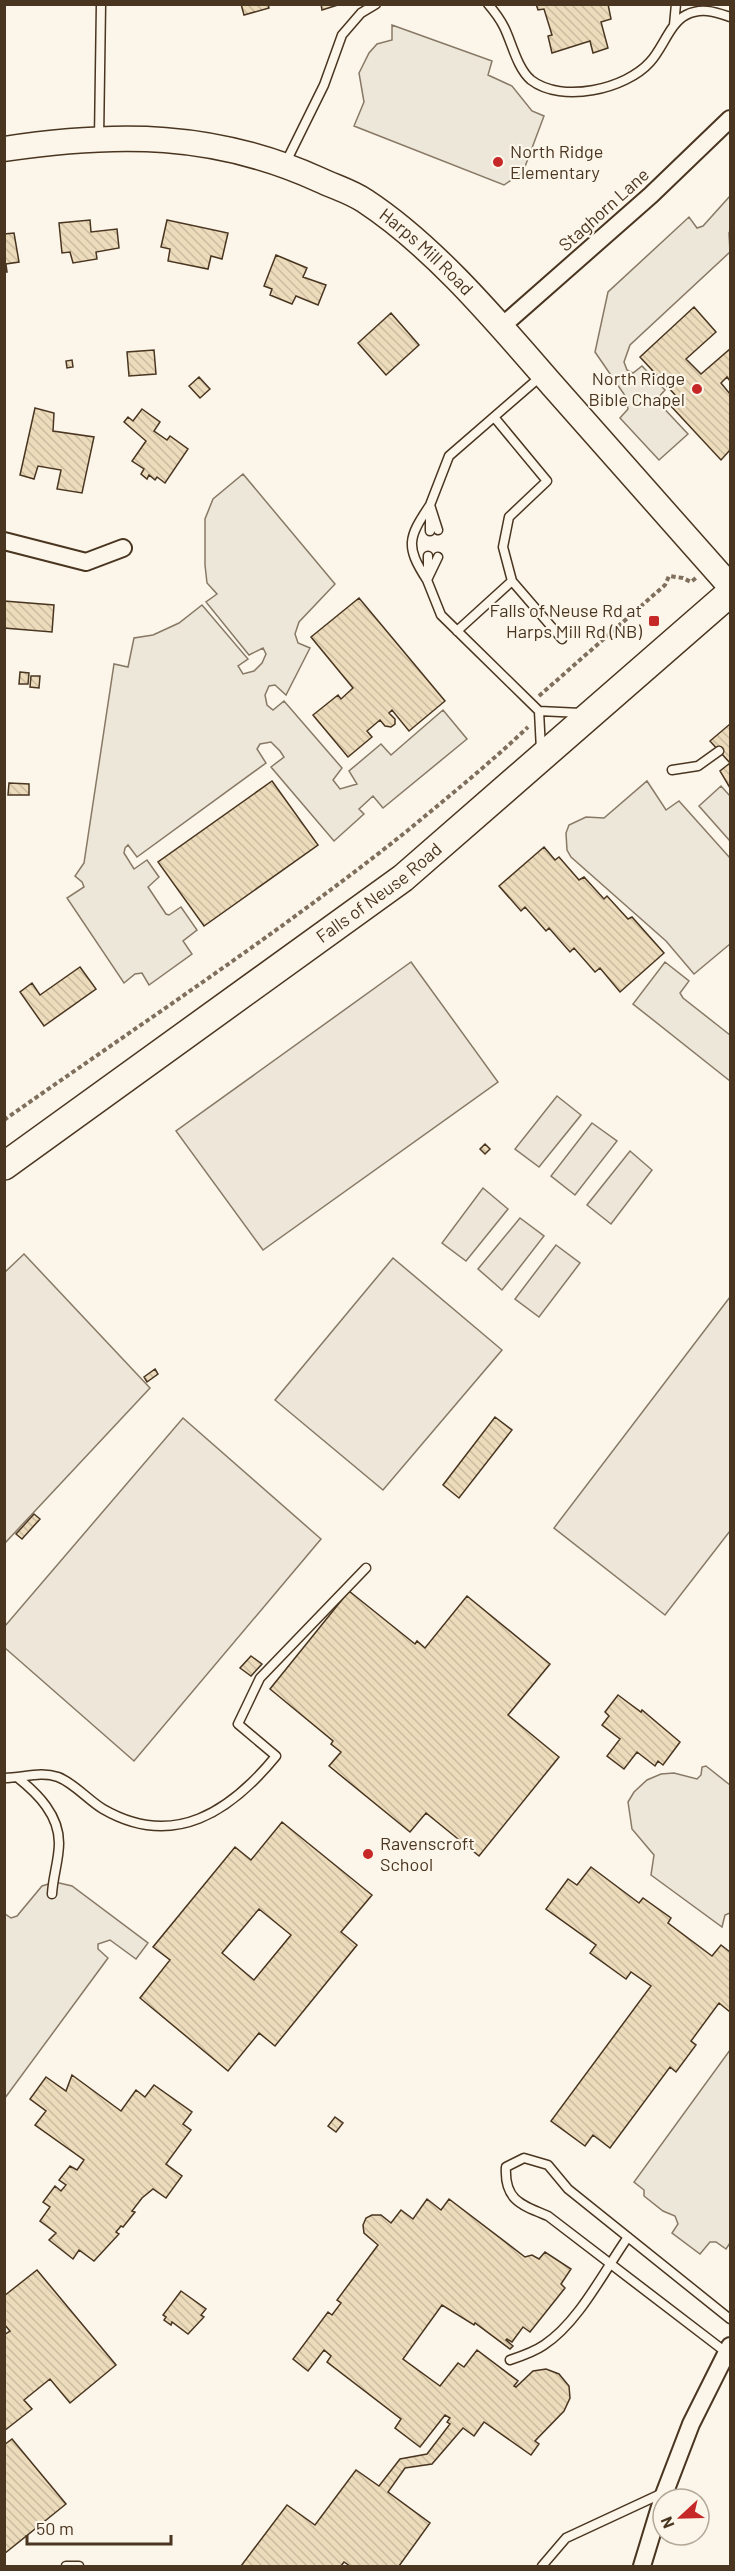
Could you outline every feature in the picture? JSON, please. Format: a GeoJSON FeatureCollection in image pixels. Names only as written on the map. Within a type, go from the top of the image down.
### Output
{"type":"FeatureCollection","features":[{"type":"Feature","properties":{"kind":"main road","name":"Falls of Neuse Road"},"geometry":{"type":"LineString","coordinates":[[4,1166],[403,878],[730,593]]}},
{"type":"Feature","properties":{"kind":"street","name":"Staghorn Lane"},"geometry":{"type":"LineString","coordinates":[[501,327],[651,195],[730,119]]}},
{"type":"Feature","properties":{"kind":"street","name":"Harps Mill Road"},"geometry":{"type":"LineString","coordinates":[[4,149],[99,139],[159,139],[227,147],[285,164],[364,200],[426,249],[501,327],[730,586]]}},
{"type":"Feature","properties":{"kind":"street"},"geometry":{"type":"LineString","coordinates":[[4,541],[86,562],[123,548]]}},
{"type":"Feature","properties":{"kind":"street"},"geometry":{"type":"LineString","coordinates":[[667,2487],[691,2424],[729,2350]]}},
{"type":"Feature","properties":{"kind":"street"},"geometry":{"type":"LineString","coordinates":[[642,2566],[651,2537]]}},
{"type":"Feature","properties":{"kind":"lane"},"geometry":{"type":"LineString","coordinates":[[99,139],[101,4]]}},
{"type":"Feature","properties":{"kind":"lane"},"geometry":{"type":"LineString","coordinates":[[285,164],[324,85],[342,35],[361,13],[376,4]]}},
{"type":"Feature","properties":{"kind":"lane"},"geometry":{"type":"LineString","coordinates":[[488,4],[504,26],[520,64],[530,80],[552,91],[579,93],[608,86],[630,76],[648,64],[662,47],[674,26],[685,15],[706,7],[730,17]]}},
{"type":"Feature","properties":{"kind":"lane"},"geometry":{"type":"LineString","coordinates":[[674,26],[676,4]]}},
{"type":"Feature","properties":{"kind":"lane"},"geometry":{"type":"LineString","coordinates":[[543,374],[449,456],[430,505],[414,529],[412,556],[428,580],[441,615],[539,711],[593,713]]}},
{"type":"Feature","properties":{"kind":"lane"},"geometry":{"type":"LineString","coordinates":[[494,417],[547,481],[509,517],[503,547],[512,581],[562,639]]}},
{"type":"Feature","properties":{"kind":"lane"},"geometry":{"type":"LineString","coordinates":[[430,505],[434,531]]}},
{"type":"Feature","properties":{"kind":"lane"},"geometry":{"type":"LineString","coordinates":[[428,580],[433,557]]}},
{"type":"Feature","properties":{"kind":"lane"},"geometry":{"type":"LineString","coordinates":[[457,631],[512,581]]}},
{"type":"Feature","properties":{"kind":"lane"},"geometry":{"type":"LineString","coordinates":[[539,711],[541,758]]}},
{"type":"Feature","properties":{"kind":"lane"},"geometry":{"type":"LineString","coordinates":[[672,770],[698,766],[719,751]]}},
{"type":"Feature","properties":{"kind":"lane"},"geometry":{"type":"LineString","coordinates":[[4,1778],[18,1778],[42,1773],[61,1778],[102,1808],[123,1819],[157,1825],[176,1825],[198,1820],[229,1804],[255,1782],[276,1756],[238,1724],[260,1678],[366,1568]]}},
{"type":"Feature","properties":{"kind":"lane"},"geometry":{"type":"LineString","coordinates":[[18,1778],[44,1802],[58,1830],[59,1844],[52,1894]]}},
{"type":"Feature","properties":{"kind":"lane"},"geometry":{"type":"LineString","coordinates":[[729,2350],[548,2216],[528,2208],[511,2196],[505,2180],[506,2167],[524,2158],[548,2165],[568,2189],[730,2319]]}},
{"type":"Feature","properties":{"kind":"lane"},"geometry":{"type":"LineString","coordinates":[[510,2360],[535,2351],[556,2336],[593,2290],[628,2237]]}},
{"type":"Feature","properties":{"kind":"lane"},"geometry":{"type":"LineString","coordinates":[[542,2566],[566,2538],[651,2499]]}},
{"type":"Feature","properties":{"kind":"lane"},"geometry":{"type":"LineString","coordinates":[[66,2566],[79,2566]]}},
{"type":"Feature","properties":{"kind":"path"},"geometry":{"type":"LineString","coordinates":[[542,694],[665,585],[669,576],[683,578],[690,582]]}},
{"type":"Feature","properties":{"kind":"path"},"geometry":{"type":"LineString","coordinates":[[4,1120],[346,879],[474,776],[523,732]]}},
{"type":"Feature","properties":{"kind":"shaded area"},"geometry":{"type":"Polygon","coordinates":[[[392,25],[492,61],[488,75],[512,86],[532,111],[544,116],[523,172],[504,185],[354,126],[364,102],[359,73],[369,53],[377,44],[392,40],[392,25]]]}},
{"type":"Feature","properties":{"kind":"shaded area"},"geometry":{"type":"Polygon","coordinates":[[[730,196],[730,252],[630,345],[624,362],[627,370],[633,373],[642,366],[665,390],[656,400],[688,434],[659,460],[620,418],[628,409],[626,397],[595,352],[608,292],[689,217],[697,228],[703,226],[730,196]]]}},
{"type":"Feature","properties":{"kind":"shaded area"},"geometry":{"type":"Polygon","coordinates":[[[243,474],[335,584],[299,622],[295,634],[298,643],[310,648],[286,695],[275,685],[269,686],[265,695],[267,705],[273,710],[284,701],[342,768],[333,780],[340,789],[357,784],[349,771],[381,744],[391,755],[443,710],[467,739],[383,808],[373,796],[359,809],[364,814],[334,841],[271,767],[284,757],[280,751],[271,742],[260,744],[257,749],[266,763],[137,857],[128,845],[125,848],[124,853],[134,869],[147,860],[159,877],[148,887],[166,914],[169,915],[181,907],[197,930],[183,941],[192,954],[149,985],[142,973],[135,974],[124,983],[67,898],[84,887],[75,876],[84,863],[114,664],[128,667],[134,638],[153,635],[179,623],[202,605],[248,659],[238,666],[243,674],[254,671],[262,663],[266,654],[263,648],[249,655],[206,602],[217,594],[207,583],[205,519],[213,499],[243,474]]]}},
{"type":"Feature","properties":{"kind":"shaded area"},"geometry":{"type":"Polygon","coordinates":[[[647,781],[666,810],[679,801],[730,858],[730,944],[694,974],[666,941],[571,857],[567,850],[566,833],[569,825],[586,817],[604,818],[647,781]]]}},
{"type":"Feature","properties":{"kind":"shaded area"},"geometry":{"type":"Polygon","coordinates":[[[721,786],[730,796],[730,841],[699,806],[721,786]]]}},
{"type":"Feature","properties":{"kind":"shaded area"},"geometry":{"type":"Polygon","coordinates":[[[411,962],[498,1082],[263,1250],[176,1131],[411,962]]]}},
{"type":"Feature","properties":{"kind":"shaded area"},"geometry":{"type":"Polygon","coordinates":[[[665,962],[689,981],[680,993],[683,998],[730,1035],[730,1081],[633,1004],[665,962]]]}},
{"type":"Feature","properties":{"kind":"shaded area"},"geometry":{"type":"Polygon","coordinates":[[[557,1096],[581,1115],[539,1167],[515,1149],[557,1096]]]}},
{"type":"Feature","properties":{"kind":"shaded area"},"geometry":{"type":"Polygon","coordinates":[[[592,1123],[617,1141],[575,1195],[551,1176],[592,1123]]]}},
{"type":"Feature","properties":{"kind":"shaded area"},"geometry":{"type":"Polygon","coordinates":[[[630,1151],[652,1170],[611,1224],[587,1205],[630,1151]]]}},
{"type":"Feature","properties":{"kind":"shaded area"},"geometry":{"type":"Polygon","coordinates":[[[483,1188],[508,1209],[466,1261],[442,1243],[483,1188]]]}},
{"type":"Feature","properties":{"kind":"shaded area"},"geometry":{"type":"Polygon","coordinates":[[[520,1218],[544,1236],[502,1290],[478,1269],[520,1218]]]}},
{"type":"Feature","properties":{"kind":"shaded area"},"geometry":{"type":"Polygon","coordinates":[[[556,1245],[580,1263],[539,1317],[515,1299],[556,1245]]]}},
{"type":"Feature","properties":{"kind":"shaded area"},"geometry":{"type":"Polygon","coordinates":[[[24,1254],[150,1388],[5,1543],[5,1272],[24,1254]]]}},
{"type":"Feature","properties":{"kind":"shaded area"},"geometry":{"type":"Polygon","coordinates":[[[393,1258],[502,1350],[383,1490],[275,1400],[393,1258]]]}},
{"type":"Feature","properties":{"kind":"shaded area"},"geometry":{"type":"Polygon","coordinates":[[[730,1297],[730,1531],[665,1615],[554,1528],[730,1297]]]}},
{"type":"Feature","properties":{"kind":"shaded area"},"geometry":{"type":"Polygon","coordinates":[[[183,1418],[321,1539],[134,1761],[5,1648],[5,1626],[183,1418]]]}},
{"type":"Feature","properties":{"kind":"shaded area"},"geometry":{"type":"Polygon","coordinates":[[[706,1766],[730,1785],[730,1913],[725,1915],[722,1927],[651,1875],[654,1855],[632,1829],[628,1802],[634,1792],[647,1780],[661,1774],[674,1773],[697,1779],[701,1775],[702,1767],[706,1766]]]}},
{"type":"Feature","properties":{"kind":"shaded area"},"geometry":{"type":"Polygon","coordinates":[[[55,1882],[72,1886],[148,1943],[136,1959],[110,1940],[98,1944],[98,1949],[108,1958],[5,2098],[5,1914],[11,1918],[17,1916],[42,1886],[55,1882]]]}},
{"type":"Feature","properties":{"kind":"shaded area"},"geometry":{"type":"Polygon","coordinates":[[[730,2050],[730,2243],[726,2249],[716,2242],[710,2242],[700,2254],[672,2233],[678,2224],[675,2216],[663,2211],[644,2196],[644,2190],[634,2182],[730,2050]]]}},
{"type":"Feature","properties":{"kind":"building"},"geometry":{"type":"Polygon","coordinates":[[[241,4],[268,4],[269,8],[244,15],[241,4]]]}},
{"type":"Feature","properties":{"kind":"building"},"geometry":{"type":"Polygon","coordinates":[[[321,4],[341,4],[322,10],[321,4]]]}},
{"type":"Feature","properties":{"kind":"building"},"geometry":{"type":"Polygon","coordinates":[[[536,4],[608,4],[611,19],[601,22],[608,48],[593,53],[590,41],[552,53],[548,36],[552,35],[544,9],[538,10],[536,4]]]}},
{"type":"Feature","properties":{"kind":"building"},"geometry":{"type":"Polygon","coordinates":[[[90,220],[91,232],[117,229],[119,248],[96,252],[97,259],[73,263],[70,252],[62,253],[59,223],[90,220]]]}},
{"type":"Feature","properties":{"kind":"building"},"geometry":{"type":"Polygon","coordinates":[[[167,220],[228,233],[222,259],[211,256],[208,269],[168,261],[170,249],[161,247],[167,220]]]}},
{"type":"Feature","properties":{"kind":"building"},"geometry":{"type":"Polygon","coordinates":[[[14,233],[19,262],[6,264],[7,272],[4,272],[4,234],[14,233]]]}},
{"type":"Feature","properties":{"kind":"building"},"geometry":{"type":"Polygon","coordinates":[[[276,255],[307,268],[303,277],[326,285],[318,305],[296,296],[292,304],[270,295],[272,289],[264,286],[276,255]]]}},
{"type":"Feature","properties":{"kind":"building","name":"North Ridge Bible Chapel"},"geometry":{"type":"Polygon","coordinates":[[[694,307],[716,332],[686,359],[701,374],[730,349],[730,381],[727,377],[721,383],[730,394],[730,450],[721,460],[669,404],[677,397],[640,357],[694,307]]]}},
{"type":"Feature","properties":{"kind":"building"},"geometry":{"type":"Polygon","coordinates":[[[391,313],[419,345],[386,375],[358,343],[391,313]]]}},
{"type":"Feature","properties":{"kind":"building"},"geometry":{"type":"Polygon","coordinates":[[[154,350],[156,374],[129,376],[127,352],[154,350]]]}},
{"type":"Feature","properties":{"kind":"building"},"geometry":{"type":"Polygon","coordinates":[[[72,360],[73,367],[67,368],[66,361],[72,360]]]}},
{"type":"Feature","properties":{"kind":"building"},"geometry":{"type":"Polygon","coordinates":[[[199,377],[210,389],[200,398],[189,386],[199,377]]]}},
{"type":"Feature","properties":{"kind":"building"},"geometry":{"type":"Polygon","coordinates":[[[35,408],[54,413],[53,431],[94,437],[82,493],[57,489],[61,470],[38,466],[34,479],[20,475],[35,408]]]}},
{"type":"Feature","properties":{"kind":"building"},"geometry":{"type":"Polygon","coordinates":[[[142,409],[160,422],[154,431],[167,440],[170,436],[188,449],[165,483],[149,475],[147,479],[141,474],[144,469],[132,461],[146,441],[124,422],[128,417],[133,421],[142,409]]]}},
{"type":"Feature","properties":{"kind":"building"},"geometry":{"type":"Polygon","coordinates":[[[359,598],[445,701],[409,731],[392,710],[389,713],[395,719],[395,724],[391,727],[385,726],[380,720],[367,731],[372,737],[348,757],[313,715],[338,695],[341,699],[353,688],[311,637],[359,598]]]}},
{"type":"Feature","properties":{"kind":"building"},"geometry":{"type":"Polygon","coordinates":[[[4,601],[54,605],[52,632],[4,628],[4,601]]]}},
{"type":"Feature","properties":{"kind":"building"},"geometry":{"type":"Polygon","coordinates":[[[20,672],[29,673],[28,684],[19,684],[20,672]]]}},
{"type":"Feature","properties":{"kind":"building"},"geometry":{"type":"Polygon","coordinates":[[[31,676],[40,676],[39,688],[30,687],[31,676]]]}},
{"type":"Feature","properties":{"kind":"building"},"geometry":{"type":"Polygon","coordinates":[[[730,724],[730,763],[710,741],[730,724]]]}},
{"type":"Feature","properties":{"kind":"building"},"geometry":{"type":"Polygon","coordinates":[[[730,763],[730,788],[720,771],[730,763]]]}},
{"type":"Feature","properties":{"kind":"building"},"geometry":{"type":"Polygon","coordinates":[[[272,781],[318,845],[204,926],[158,862],[272,781]]]}},
{"type":"Feature","properties":{"kind":"building"},"geometry":{"type":"Polygon","coordinates":[[[9,783],[29,784],[29,795],[8,795],[9,783]]]}},
{"type":"Feature","properties":{"kind":"building"},"geometry":{"type":"Polygon","coordinates":[[[544,847],[555,860],[559,857],[579,880],[584,877],[604,899],[607,896],[628,919],[632,917],[664,953],[620,992],[600,968],[595,972],[574,948],[570,952],[549,928],[546,931],[525,907],[521,911],[499,886],[544,847]]]}},
{"type":"Feature","properties":{"kind":"building"},"geometry":{"type":"Polygon","coordinates":[[[80,967],[96,989],[44,1026],[20,992],[32,983],[40,995],[80,967]]]}},
{"type":"Feature","properties":{"kind":"building"},"geometry":{"type":"Polygon","coordinates":[[[485,1144],[490,1149],[485,1154],[480,1149],[485,1144]]]}},
{"type":"Feature","properties":{"kind":"building"},"geometry":{"type":"Polygon","coordinates":[[[155,1369],[158,1374],[147,1382],[144,1377],[155,1369]]]}},
{"type":"Feature","properties":{"kind":"building"},"geometry":{"type":"Polygon","coordinates":[[[495,1417],[512,1430],[459,1498],[443,1485],[495,1417]]]}},
{"type":"Feature","properties":{"kind":"building"},"geometry":{"type":"Polygon","coordinates":[[[34,1514],[40,1519],[22,1539],[16,1534],[34,1514]]]}},
{"type":"Feature","properties":{"kind":"building"},"geometry":{"type":"Polygon","coordinates":[[[349,1591],[415,1644],[417,1641],[425,1648],[467,1596],[550,1664],[508,1715],[559,1757],[479,1856],[426,1813],[410,1832],[329,1766],[341,1752],[331,1744],[333,1741],[270,1689],[349,1591]]]}},
{"type":"Feature","properties":{"kind":"building"},"geometry":{"type":"Polygon","coordinates":[[[251,1656],[262,1664],[251,1676],[240,1668],[251,1656]]]}},
{"type":"Feature","properties":{"kind":"building"},"geometry":{"type":"Polygon","coordinates":[[[618,1695],[641,1712],[642,1710],[680,1742],[663,1765],[658,1761],[655,1766],[637,1752],[624,1769],[607,1756],[620,1739],[602,1725],[609,1716],[605,1712],[618,1695]]]}},
{"type":"Feature","properties":{"kind":"building"},"geometry":{"type":"Polygon","coordinates":[[[282,1822],[372,1895],[341,1932],[357,1945],[275,2046],[259,2033],[228,2071],[140,1998],[170,1960],[153,1947],[235,1847],[251,1860],[282,1822]],[[259,1909],[222,1953],[254,1980],[291,1935],[259,1909]]]}},
{"type":"Feature","properties":{"kind":"building"},"geometry":{"type":"Polygon","coordinates":[[[591,1867],[639,1903],[643,1898],[671,1918],[668,1923],[712,1956],[721,1945],[730,1952],[730,2012],[719,2003],[691,2041],[696,2045],[676,2072],[670,2067],[610,2148],[593,2135],[585,2146],[551,2121],[651,1986],[631,1972],[626,1979],[590,1953],[596,1945],[546,1909],[568,1879],[577,1885],[591,1867]]]}},
{"type":"Feature","properties":{"kind":"building"},"geometry":{"type":"Polygon","coordinates":[[[72,2075],[121,2111],[136,2090],[145,2097],[154,2085],[192,2112],[183,2124],[191,2130],[166,2164],[182,2176],[166,2198],[153,2189],[142,2198],[132,2211],[135,2212],[116,2232],[119,2234],[94,2261],[79,2250],[73,2259],[49,2240],[56,2233],[40,2221],[50,2207],[43,2202],[55,2186],[61,2191],[66,2185],[59,2180],[70,2166],[77,2170],[84,2160],[35,2125],[46,2111],[30,2099],[46,2077],[66,2091],[72,2075]]]}},
{"type":"Feature","properties":{"kind":"building"},"geometry":{"type":"Polygon","coordinates":[[[335,2117],[343,2123],[336,2132],[328,2126],[335,2117]]]}},
{"type":"Feature","properties":{"kind":"building"},"geometry":{"type":"Polygon","coordinates":[[[427,2199],[441,2210],[449,2199],[525,2257],[532,2255],[539,2259],[545,2252],[571,2269],[561,2284],[565,2288],[530,2332],[523,2327],[512,2342],[506,2340],[513,2346],[510,2349],[475,2323],[474,2325],[442,2305],[403,2359],[440,2386],[458,2363],[464,2367],[477,2350],[518,2381],[514,2386],[516,2387],[533,2371],[546,2369],[559,2374],[569,2386],[570,2398],[564,2411],[535,2441],[539,2444],[531,2455],[484,2422],[474,2436],[463,2428],[432,2464],[405,2468],[388,2492],[430,2523],[399,2566],[350,2566],[344,2562],[341,2566],[241,2566],[287,2505],[315,2525],[356,2470],[379,2486],[400,2459],[427,2454],[450,2424],[447,2422],[450,2418],[445,2415],[420,2447],[395,2428],[401,2419],[327,2362],[331,2356],[324,2350],[308,2371],[293,2359],[328,2312],[332,2315],[341,2303],[337,2300],[378,2245],[364,2233],[363,2225],[366,2218],[381,2215],[391,2223],[401,2210],[413,2219],[427,2199]]]}},
{"type":"Feature","properties":{"kind":"building"},"geometry":{"type":"Polygon","coordinates":[[[37,2270],[116,2365],[70,2403],[50,2379],[24,2400],[32,2409],[4,2431],[4,2335],[10,2331],[4,2324],[4,2296],[37,2270]]]}},
{"type":"Feature","properties":{"kind":"building"},"geometry":{"type":"Polygon","coordinates":[[[181,2291],[206,2309],[201,2315],[204,2317],[188,2334],[172,2322],[171,2325],[164,2320],[166,2317],[163,2315],[181,2291]]]}},
{"type":"Feature","properties":{"kind":"building"},"geometry":{"type":"Polygon","coordinates":[[[12,2439],[66,2504],[4,2554],[4,2445],[12,2439]]]}},
{"type":"Feature","properties":{"kind":"place","name":"North Ridge Elementary"},"geometry":{"type":"Point","coordinates":[498,162]}},
{"type":"Feature","properties":{"kind":"place","name":"North Ridge Bible Chapel"},"geometry":{"type":"Point","coordinates":[697,389]}},
{"type":"Feature","properties":{"kind":"place","name":"Falls of Neuse Rd at Harps Mill Rd (NB)"},"geometry":{"type":"Point","coordinates":[654,621]}},
{"type":"Feature","properties":{"kind":"place","name":"Ravenscroft School"},"geometry":{"type":"Point","coordinates":[368,1854]}}]}
